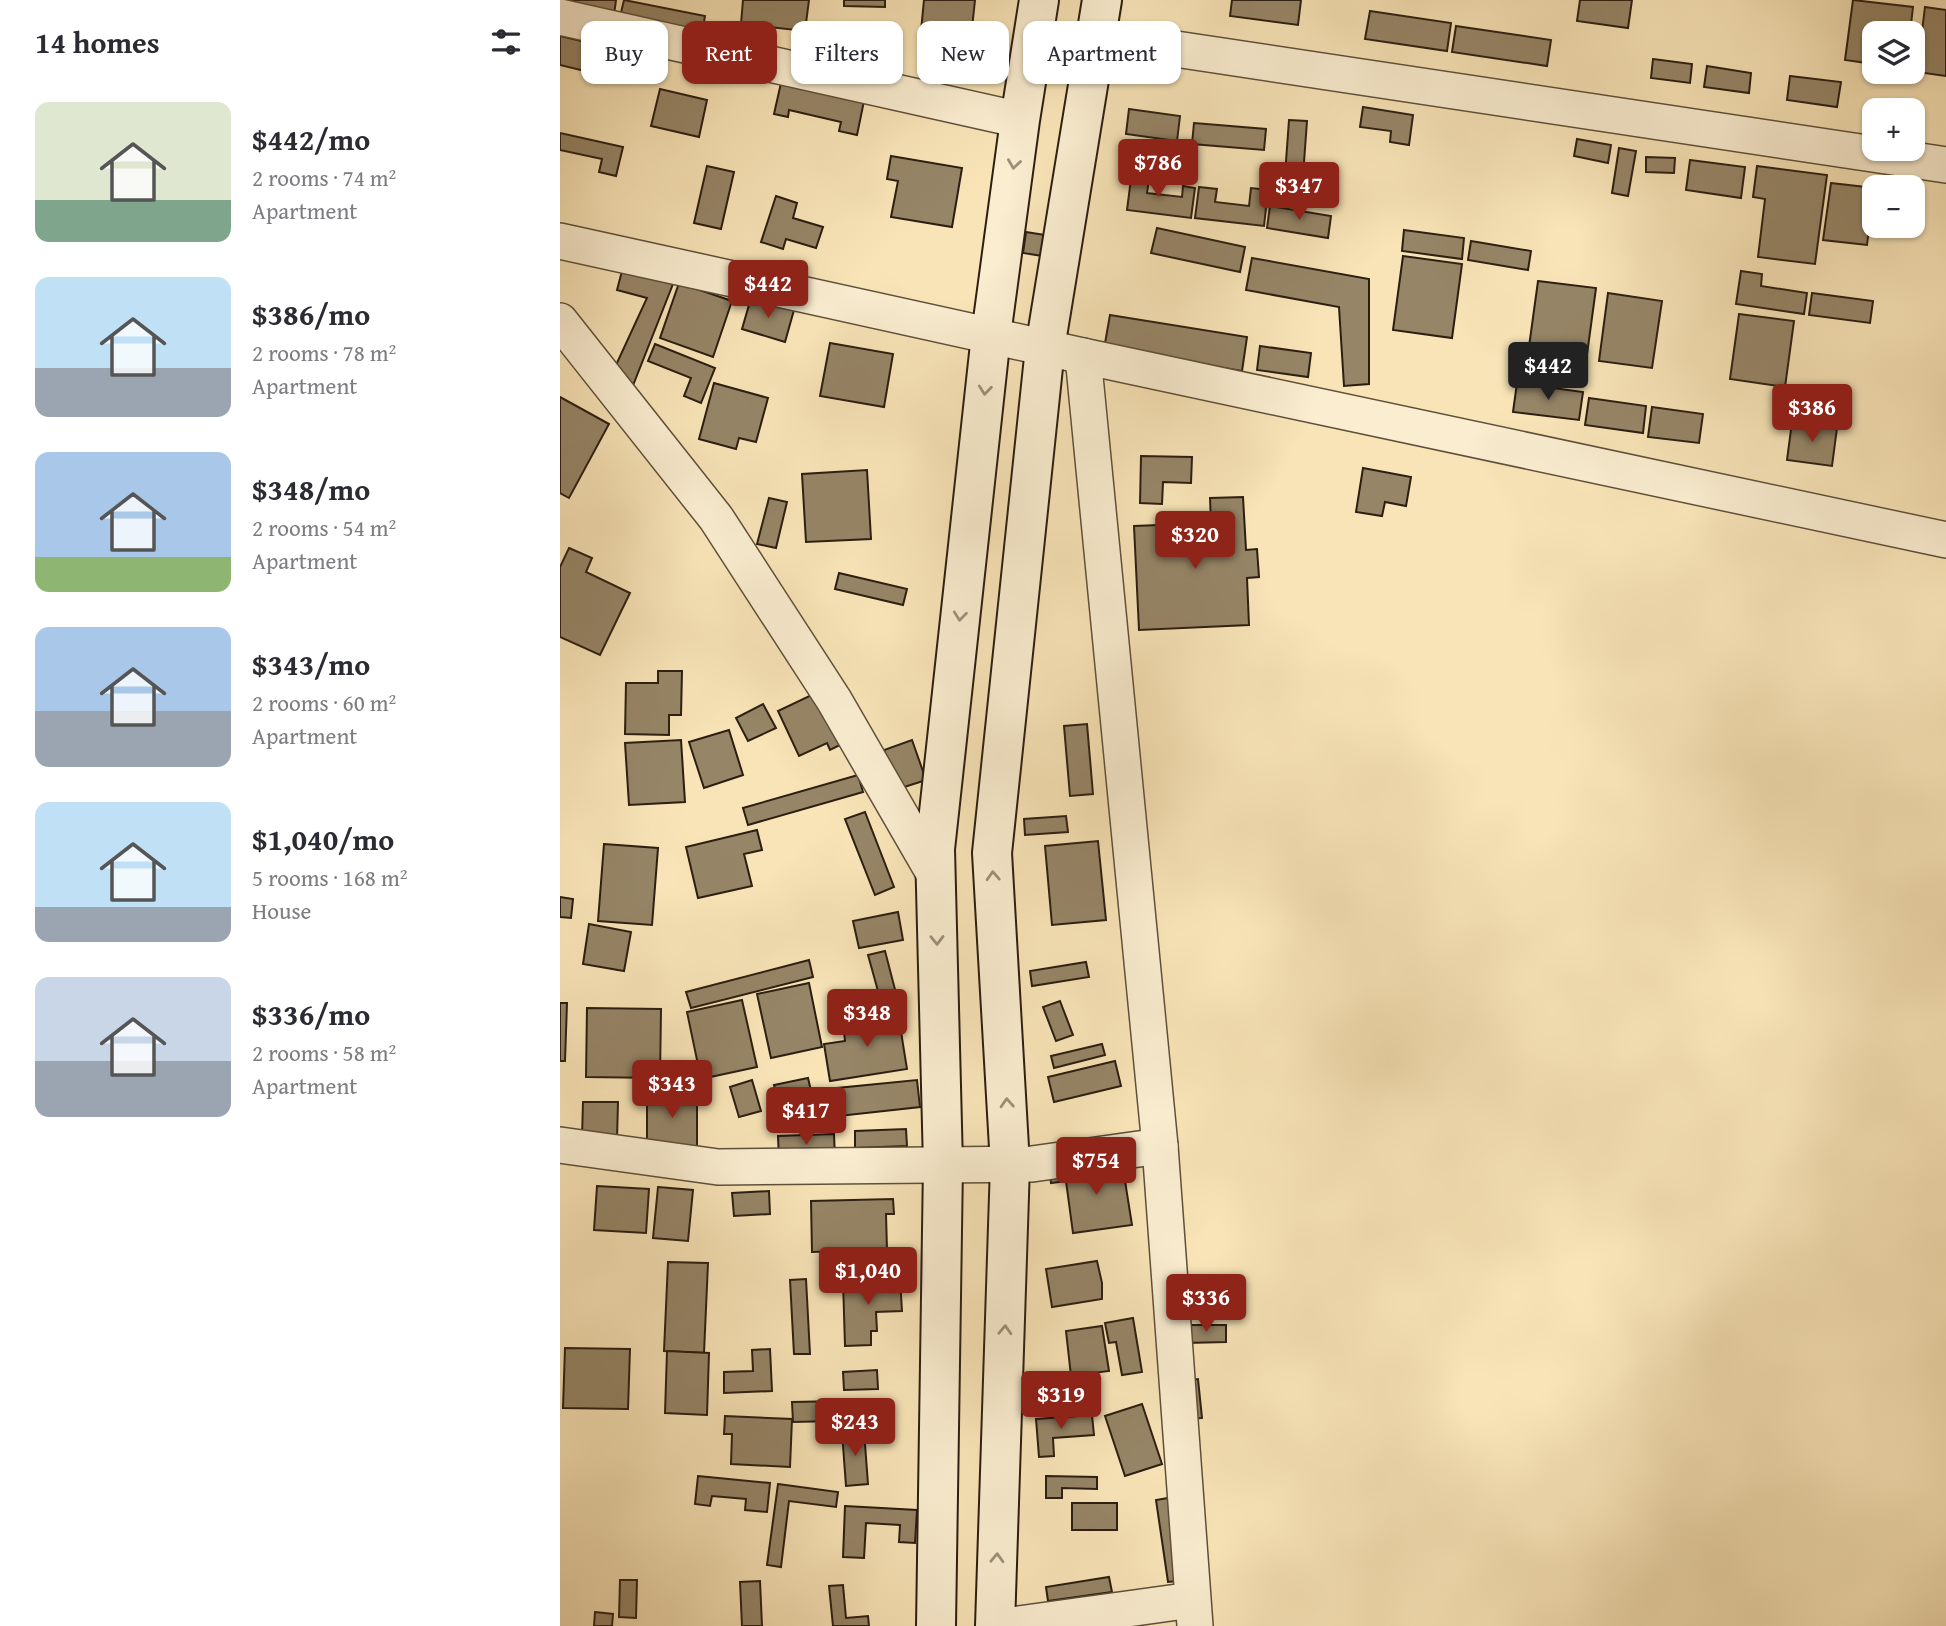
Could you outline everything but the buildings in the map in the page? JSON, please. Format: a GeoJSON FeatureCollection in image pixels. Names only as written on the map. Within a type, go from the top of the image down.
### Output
{"type":"FeatureCollection","features":[{"type":"Feature","properties":{"kind":"street"},"geometry":{"type":"LineString","coordinates":[[936,1626],[943,1165],[934,849],[991,335],[1039,0]]}},
{"type":"Feature","properties":{"kind":"street"},"geometry":{"type":"LineString","coordinates":[[560,17],[1020,120]]}},
{"type":"Feature","properties":{"kind":"street"},"geometry":{"type":"LineString","coordinates":[[995,1626],[1010,1165],[992,853],[1045,348],[1099,18],[1946,165]]}},
{"type":"Feature","properties":{"kind":"street"},"geometry":{"type":"LineString","coordinates":[[560,241],[1045,348],[1946,540]]}},
{"type":"Feature","properties":{"kind":"street"},"geometry":{"type":"LineString","coordinates":[[560,321],[716,518],[834,701],[935,875]]}},
{"type":"Feature","properties":{"kind":"street"},"geometry":{"type":"LineString","coordinates":[[1004,1626],[1194,1613],[1160,1146],[1083,356]]}},
{"type":"Feature","properties":{"kind":"street"},"geometry":{"type":"LineString","coordinates":[[560,1145],[718,1167],[1032,1164],[1160,1146]]}}]}
